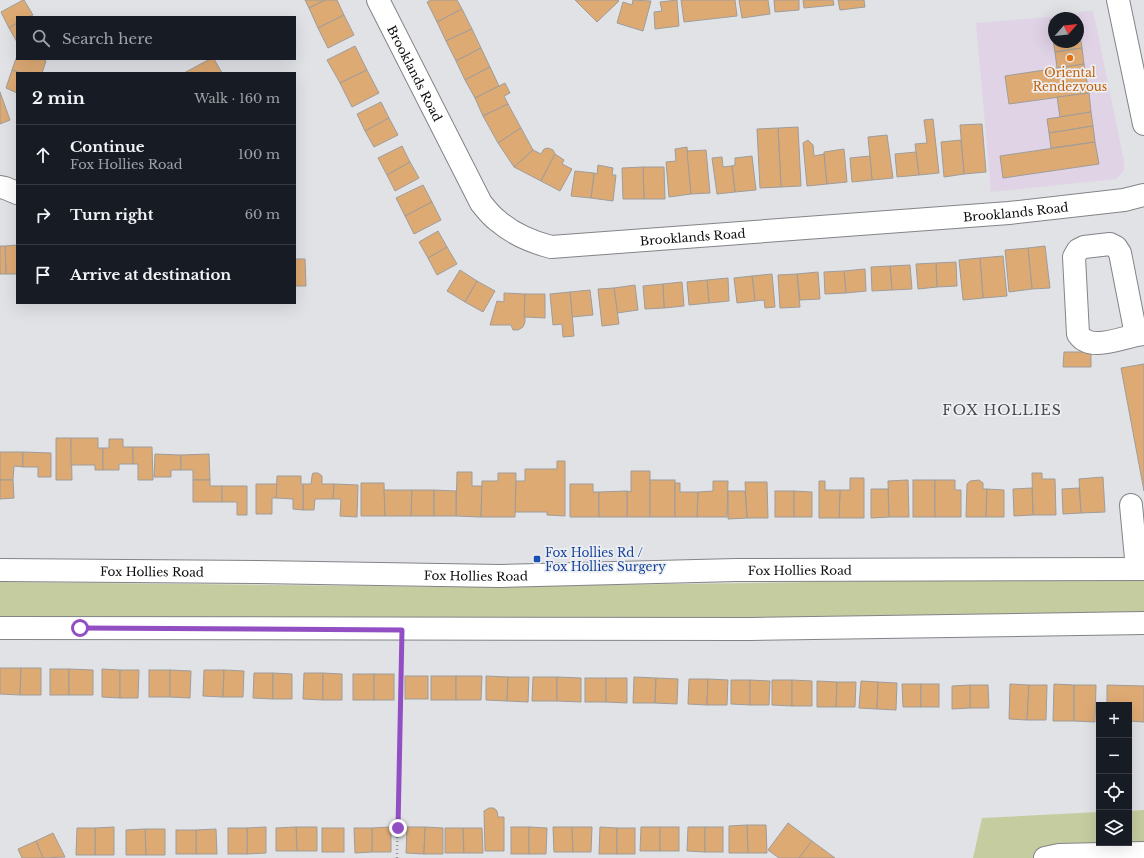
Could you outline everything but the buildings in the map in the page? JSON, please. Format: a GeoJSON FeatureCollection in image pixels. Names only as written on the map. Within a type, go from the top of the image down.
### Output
{"type":"FeatureCollection","features":[{"type":"Feature","properties":{"kind":"main road","name":"Brooklands Road"},"geometry":{"type":"LineString","coordinates":[[378,0],[481,203],[498,221],[516,234],[534,242],[551,247],[1009,213],[1124,200],[1144,195]]}},
{"type":"Feature","properties":{"kind":"main road"},"geometry":{"type":"LineString","coordinates":[[1118,0],[1144,124]]}},
{"type":"Feature","properties":{"kind":"main road"},"geometry":{"type":"LineString","coordinates":[[0,187],[16,193]]}},
{"type":"Feature","properties":{"kind":"main road"},"geometry":{"type":"LineString","coordinates":[[1131,505],[1141,569]]}},
{"type":"Feature","properties":{"kind":"main road","name":"Fox Hollies Road"},"geometry":{"type":"LineString","coordinates":[[0,570],[500,576],[744,570],[1141,569]]}},
{"type":"Feature","properties":{"kind":"main road"},"geometry":{"type":"LineString","coordinates":[[0,628],[751,630],[1144,623]]}},
{"type":"Feature","properties":{"kind":"main road"},"geometry":{"type":"LineString","coordinates":[[1045,858],[1059,855],[1144,853]]}},
{"type":"Feature","properties":{"kind":"path"},"geometry":{"type":"LineString","coordinates":[[397,858],[402,630]]}},
{"type":"Feature","properties":{"kind":"shaded area"},"geometry":{"type":"Polygon","coordinates":[[[1093,10],[1124,161],[1124,171],[1116,179],[991,192],[976,23],[1048,17],[1048,48],[1084,48],[1084,12],[1080,12],[1093,10]]]}},
{"type":"Feature","properties":{"kind":"green space"},"geometry":{"type":"Polygon","coordinates":[[[1144,580],[1144,613],[700,620],[0,617],[0,582],[462,587],[882,581],[1144,580]]]}},
{"type":"Feature","properties":{"kind":"green space"},"geometry":{"type":"Polygon","coordinates":[[[1144,810],[1144,858],[973,858],[982,818],[1096,812],[1096,846],[1132,846],[1132,811],[1144,810]]]}},
{"type":"Feature","properties":{"kind":"place","name":"Oriental Rendezvous"},"geometry":{"type":"Point","coordinates":[1070,58]}},
{"type":"Feature","properties":{"kind":"place","name":"Fox Hollies Rd / Fox Hollies Surgery"},"geometry":{"type":"Point","coordinates":[537,559]}},
{"type":"Feature","properties":{"kind":"district","name":"FOX HOLLIES"},"geometry":{"type":"Point","coordinates":[1002,410]}},
{"type":"Feature","properties":{"kind":"route"},"geometry":{"type":"LineString","coordinates":[[80,628],[402,630],[398,828]]}}]}
